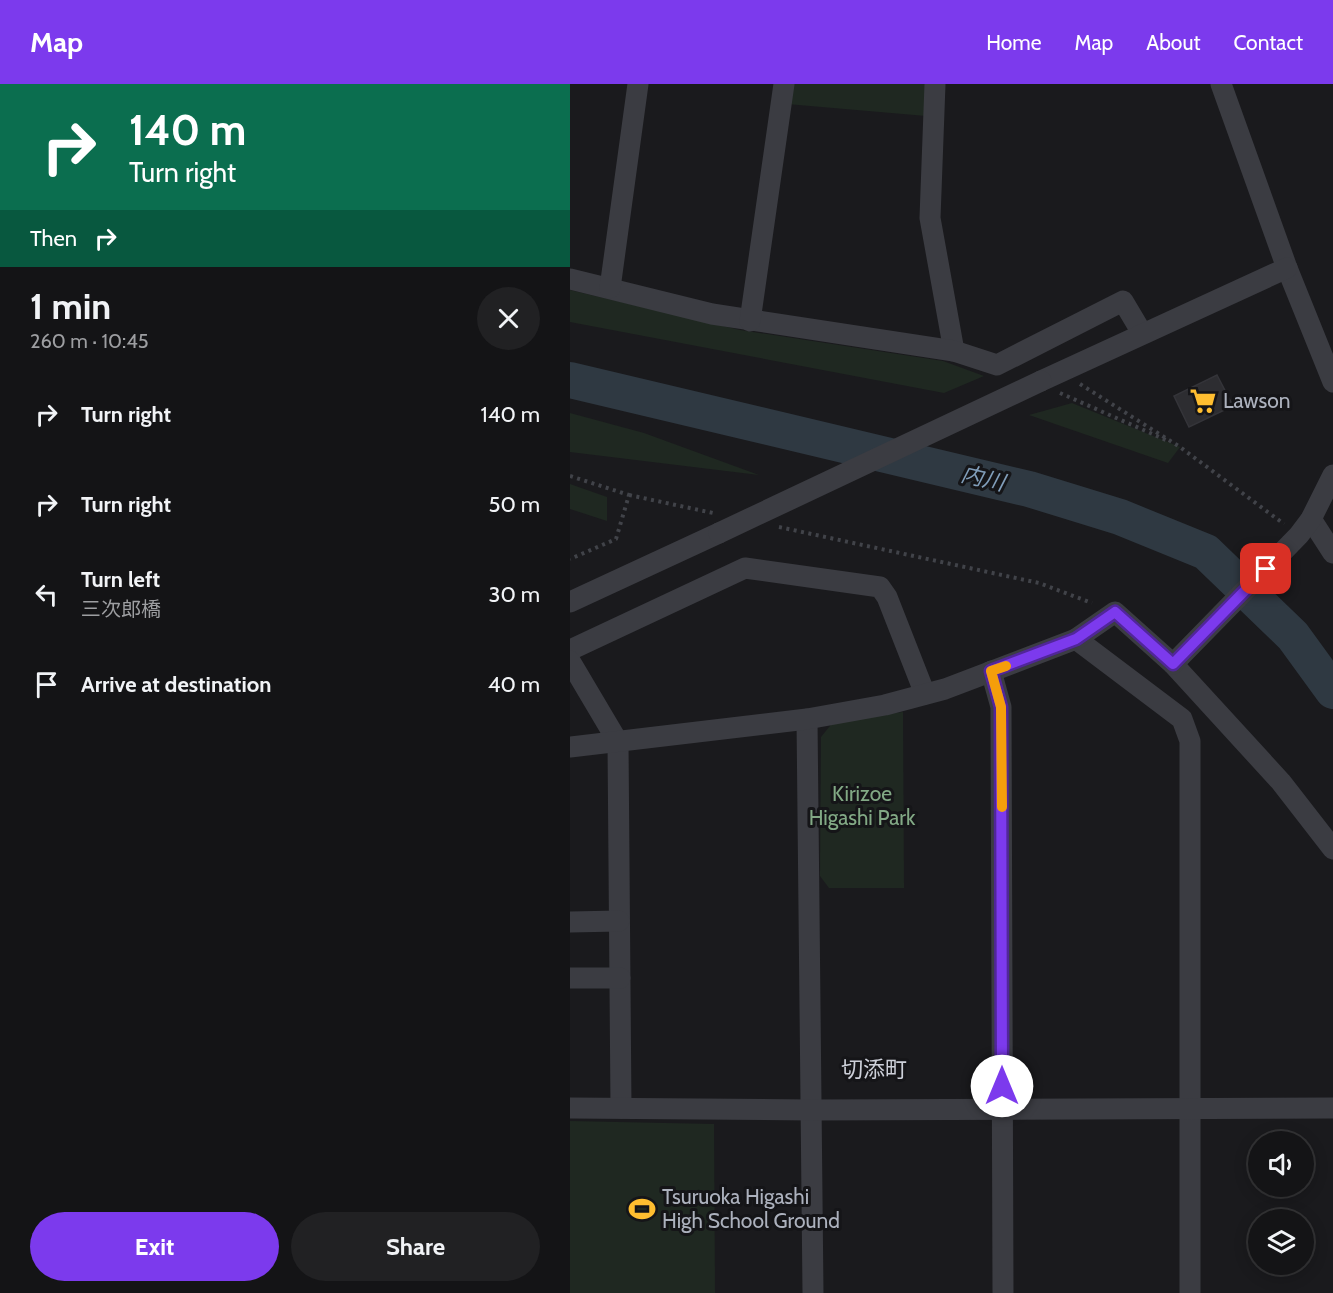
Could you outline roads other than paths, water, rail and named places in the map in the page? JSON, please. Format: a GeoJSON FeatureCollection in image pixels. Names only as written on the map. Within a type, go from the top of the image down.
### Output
{"type":"FeatureCollection","features":[{"type":"Feature","properties":{"kind":"street"},"geometry":{"type":"LineString","coordinates":[[610,288],[638,84]]}},
{"type":"Feature","properties":{"kind":"street"},"geometry":{"type":"LineString","coordinates":[[750,321],[784,84]]}},
{"type":"Feature","properties":{"kind":"street"},"geometry":{"type":"LineString","coordinates":[[935,84],[930,218],[954,351]]}},
{"type":"Feature","properties":{"kind":"street"},"geometry":{"type":"LineString","coordinates":[[1221,84],[1287,268],[1333,382]]}},
{"type":"Feature","properties":{"kind":"street"},"geometry":{"type":"LineString","coordinates":[[570,603],[719,523],[1051,381],[1142,333],[1287,268]]}},
{"type":"Feature","properties":{"kind":"street"},"geometry":{"type":"LineString","coordinates":[[570,279],[712,314],[954,351],[997,365],[1123,301],[1142,333]]}},
{"type":"Feature","properties":{"kind":"street"},"geometry":{"type":"LineString","coordinates":[[1178,658],[1305,527],[1333,475]]}},
{"type":"Feature","properties":{"kind":"street"},"geometry":{"type":"LineString","coordinates":[[1305,527],[1333,553]]}},
{"type":"Feature","properties":{"kind":"street"},"geometry":{"type":"LineString","coordinates":[[570,650],[745,568],[880,587],[887,597],[925,694]]}},
{"type":"Feature","properties":{"kind":"street"},"geometry":{"type":"LineString","coordinates":[[570,747],[807,719],[885,705],[925,694],[1076,639],[1115,612],[1178,658],[1281,782],[1333,849]]}},
{"type":"Feature","properties":{"kind":"street"},"geometry":{"type":"LineString","coordinates":[[1076,639],[1182,719],[1190,741],[1190,1293]]}},
{"type":"Feature","properties":{"kind":"street"},"geometry":{"type":"LineString","coordinates":[[570,661],[618,742],[621,1108]]}},
{"type":"Feature","properties":{"kind":"street"},"geometry":{"type":"LineString","coordinates":[[991,671],[1001,707],[1002,1293]]}},
{"type":"Feature","properties":{"kind":"street"},"geometry":{"type":"LineString","coordinates":[[807,719],[813,1293]]}},
{"type":"Feature","properties":{"kind":"street"},"geometry":{"type":"LineString","coordinates":[[570,922],[619,921]]}},
{"type":"Feature","properties":{"kind":"street"},"geometry":{"type":"LineString","coordinates":[[570,978],[620,978]]}},
{"type":"Feature","properties":{"kind":"street"},"geometry":{"type":"LineString","coordinates":[[570,1108],[811,1110],[1333,1108]]}},
{"type":"Feature","properties":{"kind":"waterway","name":"内川"},"geometry":{"type":"LineString","coordinates":[[570,380],[1029,489],[1120,517],[1206,552],[1293,636],[1333,691]]}},
{"type":"Feature","properties":{"kind":"place","name":"Lawson"},"geometry":{"type":"Point","coordinates":[1203,401]}},
{"type":"Feature","properties":{"kind":"place","name":"Tsuruoka Higashi High School Ground"},"geometry":{"type":"Point","coordinates":[642,1209]}},
{"type":"Feature","properties":{"kind":"district","name":"切添町"},"geometry":{"type":"Point","coordinates":[874,1069]}},
{"type":"Feature","properties":{"kind":"park label","name":"Kirizoe Higashi Park"},"geometry":{"type":"Point","coordinates":[862,806]}}]}
